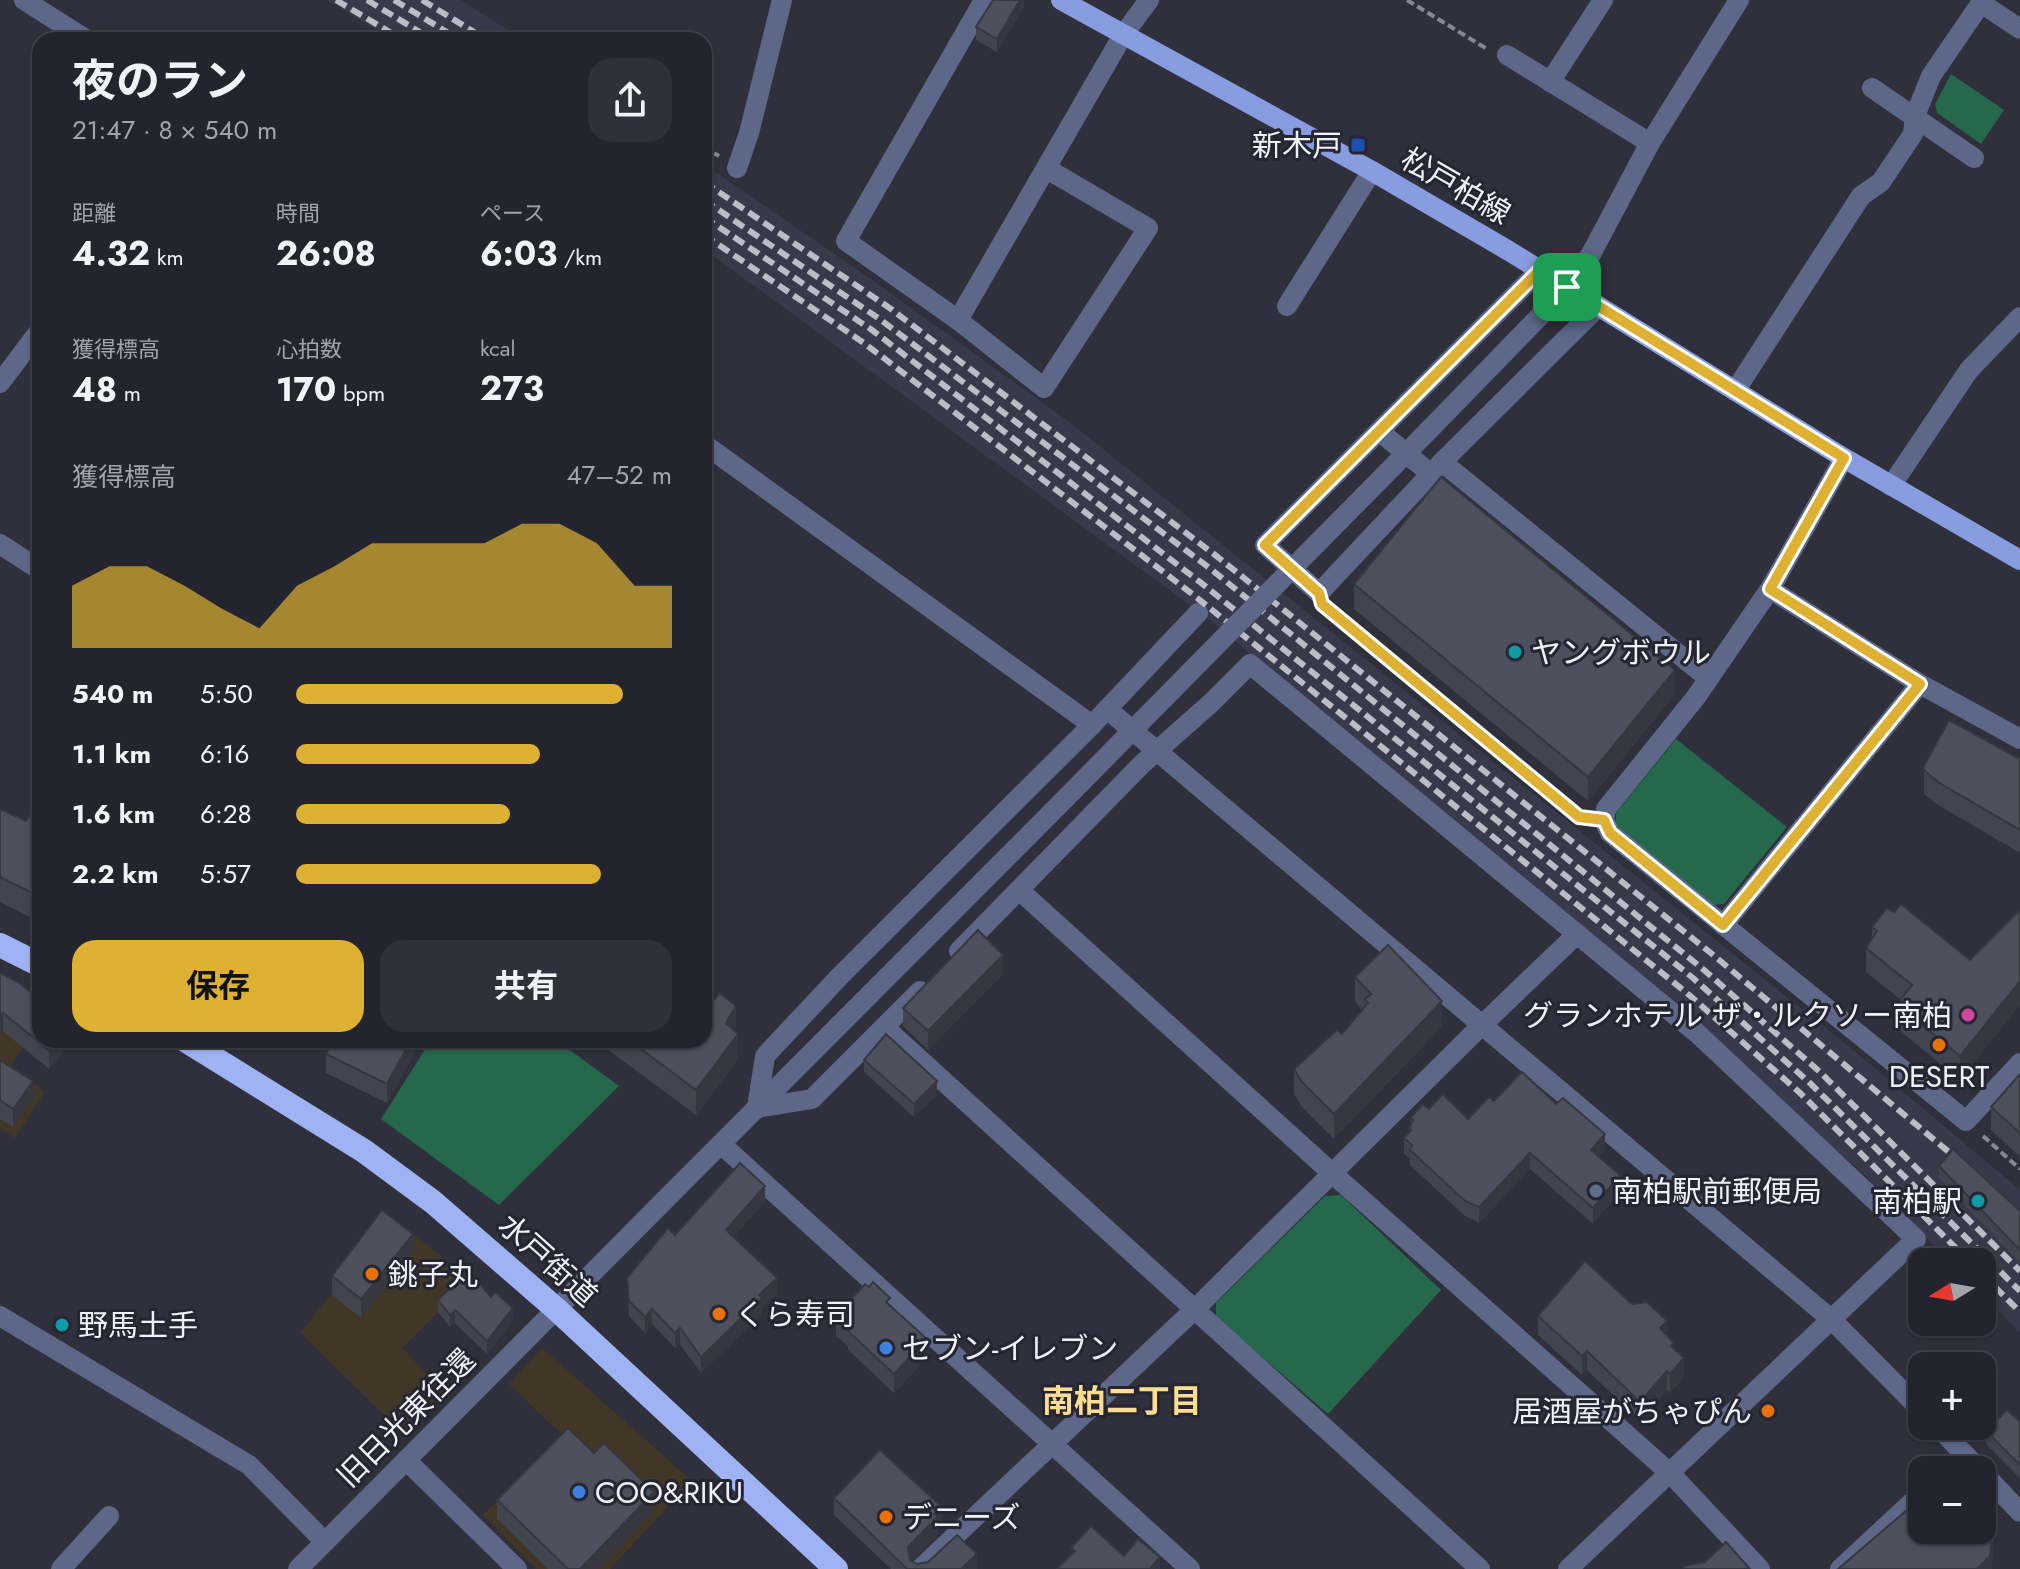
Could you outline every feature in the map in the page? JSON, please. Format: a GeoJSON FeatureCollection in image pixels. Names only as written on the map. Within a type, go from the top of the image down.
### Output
{"type":"FeatureCollection","features":[{"type":"Feature","properties":{"kind":"highway"},"geometry":{"type":"LineString","coordinates":[[0,945],[32,961]]}},
{"type":"Feature","properties":{"kind":"highway","name":"水戸街道"},"geometry":{"type":"LineString","coordinates":[[198,1048],[364,1151],[433,1202],[555,1308],[836,1569]]}},
{"type":"Feature","properties":{"kind":"main road","name":"松戸柏線"},"geometry":{"type":"LineString","coordinates":[[1061,0],[1372,171],[1540,270],[1844,458],[2020,560]]}},
{"type":"Feature","properties":{"kind":"street"},"geometry":{"type":"LineString","coordinates":[[24,0],[74,32]]}},
{"type":"Feature","properties":{"kind":"street"},"geometry":{"type":"LineString","coordinates":[[737,168],[749,133],[782,0]]}},
{"type":"Feature","properties":{"kind":"street"},"geometry":{"type":"LineString","coordinates":[[984,0],[846,241],[958,320],[1044,388],[1148,228],[1047,169]]}},
{"type":"Feature","properties":{"kind":"street"},"geometry":{"type":"LineString","coordinates":[[958,320],[1123,35],[1149,0]]}},
{"type":"Feature","properties":{"kind":"street"},"geometry":{"type":"LineString","coordinates":[[1550,82],[1603,0]]}},
{"type":"Feature","properties":{"kind":"street","name":"旧日光東往還"},"geometry":{"type":"LineString","coordinates":[[298,1569],[1049,815],[1567,287],[1591,254],[1650,143],[1739,0]]}},
{"type":"Feature","properties":{"kind":"street"},"geometry":{"type":"LineString","coordinates":[[1735,391],[1861,196],[1881,182],[1913,134],[1915,116],[1931,76],[1981,3],[2020,29]]}},
{"type":"Feature","properties":{"kind":"street"},"geometry":{"type":"LineString","coordinates":[[1507,55],[1650,143]]}},
{"type":"Feature","properties":{"kind":"street"},"geometry":{"type":"LineString","coordinates":[[1872,88],[1974,158]]}},
{"type":"Feature","properties":{"kind":"street"},"geometry":{"type":"LineString","coordinates":[[1287,306],[1372,171]]}},
{"type":"Feature","properties":{"kind":"street"},"geometry":{"type":"LineString","coordinates":[[1540,270],[1265,545],[1319,593],[1437,468],[1599,306]]}},
{"type":"Feature","properties":{"kind":"street"},"geometry":{"type":"LineString","coordinates":[[1891,486],[1969,370],[2020,317]]}},
{"type":"Feature","properties":{"kind":"street"},"geometry":{"type":"LineString","coordinates":[[0,383],[32,341]]}},
{"type":"Feature","properties":{"kind":"street"},"geometry":{"type":"LineString","coordinates":[[1379,431],[1437,468],[1708,678]]}},
{"type":"Feature","properties":{"kind":"street"},"geometry":{"type":"LineString","coordinates":[[712,450],[1092,725]]}},
{"type":"Feature","properties":{"kind":"street"},"geometry":{"type":"LineString","coordinates":[[1844,458],[1770,589],[1696,697],[1606,809],[1604,820],[1610,833],[1966,1121],[2020,1063]]}},
{"type":"Feature","properties":{"kind":"street"},"geometry":{"type":"LineString","coordinates":[[0,544],[32,565]]}},
{"type":"Feature","properties":{"kind":"street"},"geometry":{"type":"LineString","coordinates":[[1770,589],[1920,684],[2020,739]]}},
{"type":"Feature","properties":{"kind":"street"},"geometry":{"type":"LineString","coordinates":[[1198,613],[1092,725],[840,976],[765,1056],[757,1108],[812,1099],[1157,751],[1250,664],[1698,1034],[1916,1239],[1568,1569]]}},
{"type":"Feature","properties":{"kind":"street"},"geometry":{"type":"LineString","coordinates":[[1723,925],[1920,684]]}},
{"type":"Feature","properties":{"kind":"street"},"geometry":{"type":"LineString","coordinates":[[1107,709],[1832,1320],[1908,1397]]}},
{"type":"Feature","properties":{"kind":"street"},"geometry":{"type":"LineString","coordinates":[[1019,890],[1671,1474],[1760,1569]]}},
{"type":"Feature","properties":{"kind":"street"},"geometry":{"type":"LineString","coordinates":[[920,1569],[1194,1310],[1577,934]]}},
{"type":"Feature","properties":{"kind":"street"},"geometry":{"type":"LineString","coordinates":[[884,1027],[1480,1569]]}},
{"type":"Feature","properties":{"kind":"street"},"geometry":{"type":"LineString","coordinates":[[722,1145],[1190,1569]]}},
{"type":"Feature","properties":{"kind":"street"},"geometry":{"type":"LineString","coordinates":[[0,1316],[249,1465],[325,1542]]}},
{"type":"Feature","properties":{"kind":"street"},"geometry":{"type":"LineString","coordinates":[[1950,1440],[1964,1454]]}},
{"type":"Feature","properties":{"kind":"street"},"geometry":{"type":"LineString","coordinates":[[406,1460],[517,1569]]}},
{"type":"Feature","properties":{"kind":"street"},"geometry":{"type":"LineString","coordinates":[[1996,1487],[2020,1512]]}},
{"type":"Feature","properties":{"kind":"street"},"geometry":{"type":"LineString","coordinates":[[1840,1569],[1908,1506]]}},
{"type":"Feature","properties":{"kind":"street"},"geometry":{"type":"LineString","coordinates":[[61,1569],[109,1516]]}},
{"type":"Feature","properties":{"kind":"path"},"geometry":{"type":"LineString","coordinates":[[1407,0],[1503,59],[1507,55]]}},
{"type":"Feature","properties":{"kind":"path"},"geometry":{"type":"LineString","coordinates":[[1319,593],[1322,604],[1579,817],[1604,820]]}},
{"type":"Feature","properties":{"kind":"path"},"geometry":{"type":"LineString","coordinates":[[1966,1121],[2020,1169]]}},
{"type":"Feature","properties":{"kind":"shaded area"},"geometry":{"type":"Polygon","coordinates":[[[327,0],[461,0],[511,32],[379,32],[327,0]]]}},
{"type":"Feature","properties":{"kind":"shaded area"},"geometry":{"type":"Polygon","coordinates":[[[712,170],[1068,421],[1863,1058],[2020,1190],[2020,1333],[1996,1308],[1996,1248],[1936,1248],[1862,1172],[1214,623],[712,255],[712,170]]]}},
{"type":"Feature","properties":{"kind":"shaded area"},"geometry":{"type":"Polygon","coordinates":[[[0,982],[23,1047],[11,1065],[45,1092],[15,1138],[0,1128],[0,982]]]}},
{"type":"Feature","properties":{"kind":"shaded area"},"geometry":{"type":"Polygon","coordinates":[[[392,1217],[470,1280],[402,1348],[446,1394],[407,1437],[300,1333],[392,1217]]]}},
{"type":"Feature","properties":{"kind":"shaded area"},"geometry":{"type":"Polygon","coordinates":[[[542,1348],[692,1481],[610,1569],[536,1569],[483,1515],[563,1436],[509,1384],[542,1348]]]}},
{"type":"Feature","properties":{"kind":"green space"},"geometry":{"type":"Polygon","coordinates":[[[1951,74],[2004,110],[1981,144],[1937,113],[1935,104],[1951,74]]]}},
{"type":"Feature","properties":{"kind":"green space"},"geometry":{"type":"Polygon","coordinates":[[[1676,739],[1787,827],[1724,904],[1713,905],[1616,827],[1616,813],[1676,739]]]}},
{"type":"Feature","properties":{"kind":"green space"},"geometry":{"type":"Polygon","coordinates":[[[426,1048],[567,1048],[619,1086],[499,1205],[381,1119],[426,1048]]]}},
{"type":"Feature","properties":{"kind":"green space"},"geometry":{"type":"Polygon","coordinates":[[[1341,1195],[1441,1290],[1328,1414],[1216,1317],[1216,1303],[1325,1196],[1341,1195]]]}},
{"type":"Feature","properties":{"kind":"building"},"geometry":{"type":"Polygon","coordinates":[[[993,0],[1020,0],[997,39],[976,27],[993,0]]]}},
{"type":"Feature","properties":{"kind":"building","name":"ヤングボウル"},"geometry":{"type":"Polygon","coordinates":[[[1441,477],[1675,670],[1588,777],[1354,584],[1441,477]]]}},
{"type":"Feature","properties":{"kind":"building"},"geometry":{"type":"Polygon","coordinates":[[[1949,720],[2020,759],[2020,830],[1938,782],[1924,770],[1949,720]]]}},
{"type":"Feature","properties":{"kind":"building"},"geometry":{"type":"Polygon","coordinates":[[[0,809],[26,821],[32,810],[32,893],[0,877],[0,809]]]}},
{"type":"Feature","properties":{"kind":"building"},"geometry":{"type":"Polygon","coordinates":[[[1901,904],[1970,960],[2020,910],[2020,981],[1960,1056],[1897,1004],[1912,985],[1866,948],[1877,931],[1872,927],[1887,908],[1894,912],[1901,904]]]}},
{"type":"Feature","properties":{"kind":"building"},"geometry":{"type":"Polygon","coordinates":[[[978,930],[1003,955],[928,1031],[903,1008],[978,930]]]}},
{"type":"Feature","properties":{"kind":"building"},"geometry":{"type":"Polygon","coordinates":[[[1388,945],[1442,1001],[1334,1114],[1302,1082],[1294,1069],[1337,1030],[1342,1034],[1368,1003],[1365,999],[1371,994],[1355,977],[1388,945]]]}},
{"type":"Feature","properties":{"kind":"building"},"geometry":{"type":"Polygon","coordinates":[[[0,973],[32,993],[32,1036],[3,1013],[0,1017],[0,973]]]}},
{"type":"Feature","properties":{"kind":"building"},"geometry":{"type":"Polygon","coordinates":[[[720,993],[736,1006],[726,1023],[738,1034],[696,1090],[640,1048],[712,1048],[712,1002],[720,993]]]}},
{"type":"Feature","properties":{"kind":"building"},"geometry":{"type":"Polygon","coordinates":[[[886,1034],[937,1081],[914,1104],[864,1060],[886,1034]]]}},
{"type":"Feature","properties":{"kind":"building"},"geometry":{"type":"Polygon","coordinates":[[[329,1048],[407,1048],[387,1084],[326,1054],[329,1048]]]}},
{"type":"Feature","properties":{"kind":"building"},"geometry":{"type":"Polygon","coordinates":[[[0,1060],[33,1081],[13,1109],[0,1100],[0,1060]]]}},
{"type":"Feature","properties":{"kind":"building"},"geometry":{"type":"Polygon","coordinates":[[[1522,1072],[1556,1104],[1563,1098],[1605,1134],[1591,1150],[1620,1175],[1593,1208],[1530,1153],[1479,1207],[1465,1201],[1410,1150],[1412,1145],[1404,1138],[1411,1130],[1411,1117],[1423,1104],[1429,1109],[1443,1094],[1468,1119],[1489,1097],[1494,1101],[1522,1072]]]}},
{"type":"Feature","properties":{"kind":"building"},"geometry":{"type":"Polygon","coordinates":[[[2020,1074],[2020,1133],[1991,1107],[2020,1074]]]}},
{"type":"Feature","properties":{"kind":"building","name":"南柏駅"},"geometry":{"type":"Polygon","coordinates":[[[1953,1149],[2020,1211],[2020,1250],[1939,1166],[1953,1149]]]}},
{"type":"Feature","properties":{"kind":"building"},"geometry":{"type":"Polygon","coordinates":[[[740,1163],[765,1186],[726,1230],[777,1278],[759,1295],[762,1298],[701,1357],[680,1328],[675,1333],[652,1309],[645,1317],[629,1301],[627,1278],[668,1228],[675,1235],[740,1163]]]}},
{"type":"Feature","properties":{"kind":"building"},"geometry":{"type":"Polygon","coordinates":[[[382,1210],[413,1234],[361,1299],[332,1276],[382,1210]]]}},
{"type":"Feature","properties":{"kind":"building"},"geometry":{"type":"Polygon","coordinates":[[[1585,1261],[1632,1304],[1647,1302],[1667,1321],[1660,1328],[1674,1343],[1671,1346],[1684,1358],[1670,1374],[1667,1371],[1640,1402],[1587,1351],[1582,1356],[1538,1316],[1585,1261]]]}},
{"type":"Feature","properties":{"kind":"building"},"geometry":{"type":"Polygon","coordinates":[[[468,1270],[491,1297],[495,1292],[513,1308],[487,1341],[455,1310],[450,1315],[438,1300],[468,1270]]]}},
{"type":"Feature","properties":{"kind":"building"},"geometry":{"type":"Polygon","coordinates":[[[873,1282],[890,1298],[886,1302],[927,1339],[894,1374],[836,1317],[865,1284],[869,1287],[873,1282]]]}},
{"type":"Feature","properties":{"kind":"building"},"geometry":{"type":"Polygon","coordinates":[[[2007,1410],[2020,1422],[2020,1465],[1995,1440],[1996,1421],[2007,1410]]]}},
{"type":"Feature","properties":{"kind":"building","name":"COO&RIKU"},"geometry":{"type":"Polygon","coordinates":[[[568,1428],[594,1453],[604,1443],[654,1492],[580,1569],[568,1569],[497,1500],[568,1428]]]}},
{"type":"Feature","properties":{"kind":"building"},"geometry":{"type":"Polygon","coordinates":[[[880,1450],[942,1507],[935,1514],[938,1516],[908,1547],[910,1560],[917,1564],[928,1562],[957,1535],[977,1554],[961,1569],[907,1569],[834,1498],[880,1450]]]}},
{"type":"Feature","properties":{"kind":"building"},"geometry":{"type":"Polygon","coordinates":[[[1908,1509],[1908,1544],[1991,1544],[1990,1556],[1977,1569],[1838,1569],[1908,1509]]]}},
{"type":"Feature","properties":{"kind":"building"},"geometry":{"type":"Polygon","coordinates":[[[1091,1526],[1124,1556],[1138,1539],[1160,1557],[1150,1569],[1057,1569],[1075,1551],[1071,1548],[1091,1526]]]}},
{"type":"Feature","properties":{"kind":"building"},"geometry":{"type":"Polygon","coordinates":[[[1726,1542],[1750,1569],[1684,1569],[1683,1566],[1705,1562],[1726,1542]]]}},
{"type":"Feature","properties":{"kind":"railway"},"geometry":{"type":"LineString","coordinates":[[336,0],[390,32]]}},
{"type":"Feature","properties":{"kind":"railway"},"geometry":{"type":"LineString","coordinates":[[367,0],[420,32]]}},
{"type":"Feature","properties":{"kind":"railway"},"geometry":{"type":"LineString","coordinates":[[394,0],[447,32]]}},
{"type":"Feature","properties":{"kind":"railway"},"geometry":{"type":"LineString","coordinates":[[422,0],[474,32]]}},
{"type":"Feature","properties":{"kind":"railway"},"geometry":{"type":"LineString","coordinates":[[712,187],[891,309],[1219,558],[1712,954],[1968,1168]]}},
{"type":"Feature","properties":{"kind":"railway"},"geometry":{"type":"LineString","coordinates":[[712,205],[881,320],[1212,570],[1704,970],[1820,1072],[2020,1271]]}},
{"type":"Feature","properties":{"kind":"railway"},"geometry":{"type":"LineString","coordinates":[[712,222],[872,330],[1200,582],[1693,978],[1811,1084],[2020,1291]]}},
{"type":"Feature","properties":{"kind":"railway"},"geometry":{"type":"LineString","coordinates":[[712,240],[864,343],[1191,593],[1688,994],[1799,1092],[1956,1248]]}},
{"type":"Feature","properties":{"kind":"railway"},"geometry":{"type":"LineString","coordinates":[[1996,1288],[2020,1312]]}},
{"type":"Feature","properties":{"kind":"place","name":"新木戸"},"geometry":{"type":"Point","coordinates":[1358,145]}},
{"type":"Feature","properties":{"kind":"place","name":"ヤングボウル"},"geometry":{"type":"Point","coordinates":[1515,652]}},
{"type":"Feature","properties":{"kind":"place","name":"グランホテル ザ・ルクソー南柏"},"geometry":{"type":"Point","coordinates":[1968,1015]}},
{"type":"Feature","properties":{"kind":"place","name":"DESERT"},"geometry":{"type":"Point","coordinates":[1939,1045]}},
{"type":"Feature","properties":{"kind":"place","name":"南柏駅前郵便局"},"geometry":{"type":"Point","coordinates":[1596,1191]}},
{"type":"Feature","properties":{"kind":"place","name":"南柏駅"},"geometry":{"type":"Point","coordinates":[1978,1201]}},
{"type":"Feature","properties":{"kind":"place","name":"銚子丸"},"geometry":{"type":"Point","coordinates":[372,1274]}},
{"type":"Feature","properties":{"kind":"place","name":"くら寿司"},"geometry":{"type":"Point","coordinates":[719,1314]}},
{"type":"Feature","properties":{"kind":"place","name":"野馬土手"},"geometry":{"type":"Point","coordinates":[62,1325]}},
{"type":"Feature","properties":{"kind":"place","name":"セブン-イレブン"},"geometry":{"type":"Point","coordinates":[886,1348]}},
{"type":"Feature","properties":{"kind":"place","name":"居酒屋がちゃぴん"},"geometry":{"type":"Point","coordinates":[1768,1411]}},
{"type":"Feature","properties":{"kind":"place","name":"COO&RIKU"},"geometry":{"type":"Point","coordinates":[579,1492]}},
{"type":"Feature","properties":{"kind":"place","name":"デニーズ"},"geometry":{"type":"Point","coordinates":[886,1517]}},
{"type":"Feature","properties":{"kind":"district","name":"南柏二丁目"},"geometry":{"type":"Point","coordinates":[1122,1401]}},
{"type":"Feature","properties":{"kind":"route"},"geometry":{"type":"LineString","coordinates":[[1540,270],[1567,287],[1844,458],[1770,589],[1920,684],[1723,925],[1610,833],[1604,820],[1579,817],[1322,604],[1319,593],[1265,545],[1540,270]]}}]}
